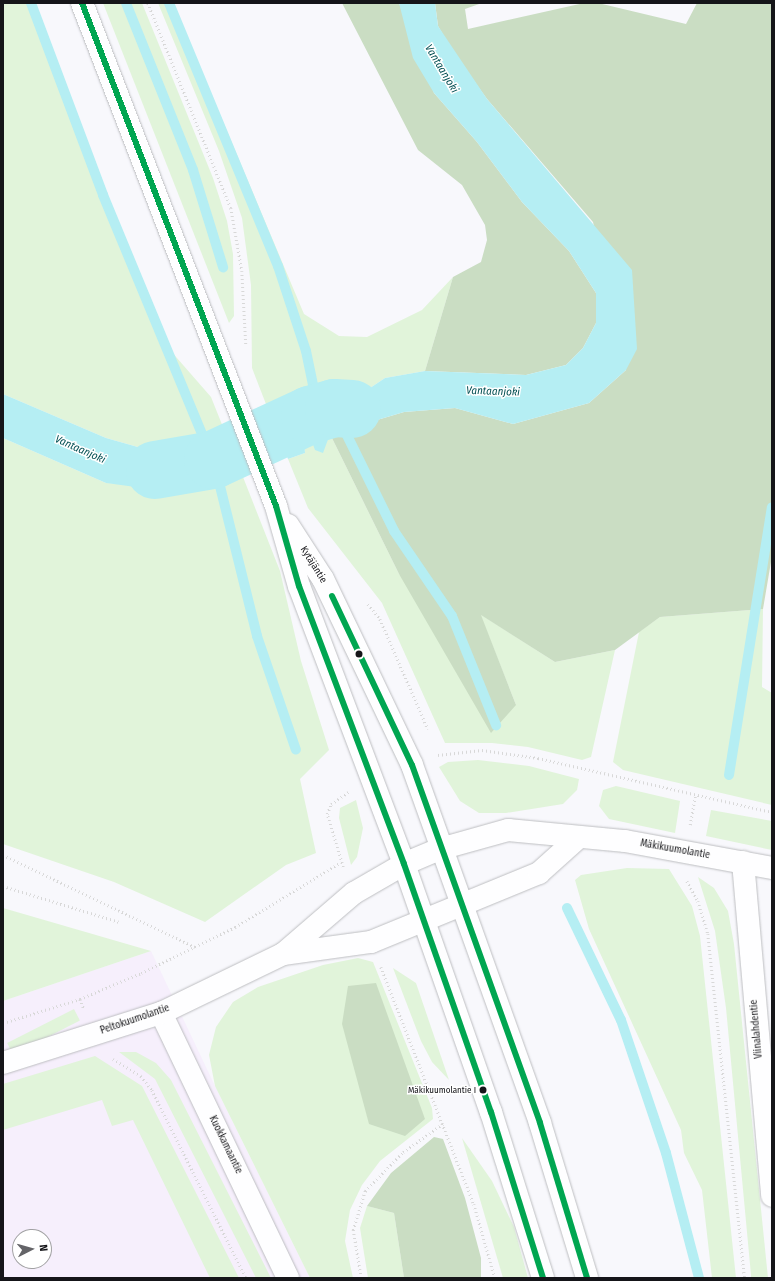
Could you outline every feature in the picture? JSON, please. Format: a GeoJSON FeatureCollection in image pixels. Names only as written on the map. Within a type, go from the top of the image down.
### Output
{"type":"FeatureCollection","features":[{"type":"Feature","properties":{"kind":"street","name":"Kytäjäntie"},"geometry":{"type":"LineString","coordinates":[[82,3],[276,506],[311,621],[404,864],[491,1112],[543,1278]]}},
{"type":"Feature","properties":{"kind":"street","name":"Kytäjäntie"},"geometry":{"type":"LineString","coordinates":[[276,506],[323,579],[373,679],[412,765],[440,849],[462,904],[540,1123],[587,1278]]}},
{"type":"Feature","properties":{"kind":"street","name":"Mäkikuumolantie"},"geometry":{"type":"LineString","coordinates":[[440,849],[508,830],[543,830],[578,838],[625,841],[772,868]]}},
{"type":"Feature","properties":{"kind":"street"},"geometry":{"type":"LineString","coordinates":[[424,921],[538,873],[578,838]]}},
{"type":"Feature","properties":{"kind":"street","name":"Peltokuumolantie"},"geometry":{"type":"LineString","coordinates":[[3,1063],[161,1013],[283,954],[354,892],[404,864],[440,849]]}},
{"type":"Feature","properties":{"kind":"street","name":"Viinalahdentie"},"geometry":{"type":"LineString","coordinates":[[743,862],[772,1196]]}},
{"type":"Feature","properties":{"kind":"street","name":"Peltokuumolantie"},"geometry":{"type":"LineString","coordinates":[[283,954],[371,942],[424,921]]}},
{"type":"Feature","properties":{"kind":"street","name":"Kuokkamaantie"},"geometry":{"type":"LineString","coordinates":[[161,1013],[288,1278]]}},
{"type":"Feature","properties":{"kind":"path"},"geometry":{"type":"LineString","coordinates":[[148,3],[231,208],[242,271],[246,349]]}},
{"type":"Feature","properties":{"kind":"path"},"geometry":{"type":"LineString","coordinates":[[440,755],[482,750],[538,758],[695,796],[772,812]]}},
{"type":"Feature","properties":{"kind":"path"},"geometry":{"type":"LineString","coordinates":[[343,794],[331,804],[327,814],[341,862],[354,892]]}},
{"type":"Feature","properties":{"kind":"path"},"geometry":{"type":"LineString","coordinates":[[695,796],[683,873],[698,902],[713,973],[745,1278]]}},
{"type":"Feature","properties":{"kind":"path"},"geometry":{"type":"LineString","coordinates":[[3,855],[195,947]]}},
{"type":"Feature","properties":{"kind":"path"},"geometry":{"type":"LineString","coordinates":[[3,1023],[80,999],[195,947],[235,927],[341,862]]}},
{"type":"Feature","properties":{"kind":"path"},"geometry":{"type":"LineString","coordinates":[[3,886],[120,922]]}},
{"type":"Feature","properties":{"kind":"path"},"geometry":{"type":"LineString","coordinates":[[371,942],[444,1123],[474,1204],[494,1278]]}},
{"type":"Feature","properties":{"kind":"path"},"geometry":{"type":"LineString","coordinates":[[95,1034],[105,1055],[126,1065],[152,1090],[246,1278]]}},
{"type":"Feature","properties":{"kind":"path"},"geometry":{"type":"LineString","coordinates":[[360,1278],[353,1230],[365,1191],[403,1152],[444,1123]]}},
{"type":"Feature","properties":{"kind":"shaded area"},"geometry":{"type":"Polygon","coordinates":[[[151,951],[215,1086],[310,1278],[3,1278],[3,1001],[151,951]]]}},
{"type":"Feature","properties":{"kind":"green space"},"geometry":{"type":"Polygon","coordinates":[[[3,3],[31,3],[163,342],[211,397],[225,432],[159,453],[106,438],[3,394],[3,3]]]}},
{"type":"Feature","properties":{"kind":"green space"},"geometry":{"type":"Polygon","coordinates":[[[103,3],[142,3],[213,178],[227,221],[233,254],[234,316],[229,323],[103,3]]]}},
{"type":"Feature","properties":{"kind":"green space"},"geometry":{"type":"Polygon","coordinates":[[[158,3],[173,3],[304,314],[339,336],[367,337],[422,310],[453,277],[425,371],[385,378],[358,396],[314,390],[271,417],[252,368],[251,285],[242,218],[219,151],[158,3]]]}},
{"type":"Feature","properties":{"kind":"green space"},"geometry":{"type":"Polygon","coordinates":[[[342,3],[399,3],[434,93],[477,142],[522,202],[569,251],[596,293],[596,323],[583,348],[566,365],[526,375],[425,371],[453,277],[481,262],[487,240],[485,225],[462,185],[418,150],[342,3]]]}},
{"type":"Feature","properties":{"kind":"green space"},"geometry":{"type":"Polygon","coordinates":[[[435,3],[482,3],[465,9],[468,29],[584,3],[598,3],[686,24],[697,3],[772,3],[772,556],[763,609],[660,617],[615,650],[555,662],[481,615],[516,705],[491,733],[399,574],[330,434],[404,412],[455,408],[513,424],[589,403],[626,370],[593,222],[487,99],[453,52],[438,26],[435,3]]]}},
{"type":"Feature","properties":{"kind":"green space"},"geometry":{"type":"Polygon","coordinates":[[[330,434],[399,574],[516,705],[480,614],[555,662],[615,650],[591,757],[582,760],[528,747],[492,743],[445,743],[382,603],[308,508],[288,459],[305,453],[304,438],[330,434]]]}},
{"type":"Feature","properties":{"kind":"green space"},"geometry":{"type":"Polygon","coordinates":[[[3,438],[106,483],[203,487],[243,477],[280,571],[301,661],[329,750],[300,779],[316,853],[286,865],[205,922],[114,882],[3,844],[3,438]]]}},
{"type":"Feature","properties":{"kind":"green space"},"geometry":{"type":"Polygon","coordinates":[[[763,609],[762,687],[772,693],[772,805],[623,770],[613,762],[639,632],[660,617],[763,609]]]}},
{"type":"Feature","properties":{"kind":"green space"},"geometry":{"type":"Polygon","coordinates":[[[478,760],[529,766],[579,779],[577,790],[563,804],[506,813],[479,813],[460,801],[439,767],[448,762],[478,760]]]}},
{"type":"Feature","properties":{"kind":"green space"},"geometry":{"type":"Polygon","coordinates":[[[616,786],[680,801],[675,833],[609,819],[599,806],[603,790],[616,786]]]}},
{"type":"Feature","properties":{"kind":"green space"},"geometry":{"type":"Polygon","coordinates":[[[356,800],[363,828],[357,857],[351,865],[339,818],[340,808],[356,800]]]}},
{"type":"Feature","properties":{"kind":"green space"},"geometry":{"type":"Polygon","coordinates":[[[711,810],[772,821],[772,850],[706,836],[711,810]]]}},
{"type":"Feature","properties":{"kind":"green space"},"geometry":{"type":"Polygon","coordinates":[[[627,868],[669,869],[692,906],[700,936],[736,1278],[712,1278],[702,1190],[684,1153],[681,1130],[589,929],[575,880],[581,875],[627,868]]]}},
{"type":"Feature","properties":{"kind":"green space"},"geometry":{"type":"Polygon","coordinates":[[[698,877],[714,888],[728,911],[734,944],[768,1278],[751,1278],[726,1008],[715,931],[698,877]]]}},
{"type":"Feature","properties":{"kind":"green space"},"geometry":{"type":"Polygon","coordinates":[[[3,908],[151,951],[3,1001],[3,908]]]}},
{"type":"Feature","properties":{"kind":"green space"},"geometry":{"type":"Polygon","coordinates":[[[358,958],[373,962],[432,1108],[433,1119],[380,1161],[362,1185],[350,1210],[345,1241],[353,1278],[310,1278],[215,1086],[209,1055],[216,1027],[233,1002],[258,987],[323,965],[358,958]]]}},
{"type":"Feature","properties":{"kind":"green space"},"geometry":{"type":"Polygon","coordinates":[[[393,968],[416,983],[449,1080],[432,1062],[421,1041],[393,968]]]}},
{"type":"Feature","properties":{"kind":"green space"},"geometry":{"type":"Polygon","coordinates":[[[376,983],[425,1119],[405,1136],[369,1124],[342,1024],[348,986],[376,983]]]}},
{"type":"Feature","properties":{"kind":"green space"},"geometry":{"type":"Polygon","coordinates":[[[74,1009],[80,1021],[13,1055],[7,1043],[74,1009]]]}},
{"type":"Feature","properties":{"kind":"green space"},"geometry":{"type":"Polygon","coordinates":[[[119,1052],[136,1052],[156,1063],[171,1080],[271,1278],[256,1278],[155,1079],[119,1052]]]}},
{"type":"Feature","properties":{"kind":"green space"},"geometry":{"type":"Polygon","coordinates":[[[95,1056],[142,1086],[239,1278],[210,1278],[133,1120],[112,1126],[102,1100],[3,1130],[3,1084],[95,1056]]]}},
{"type":"Feature","properties":{"kind":"green space"},"geometry":{"type":"Polygon","coordinates":[[[434,1137],[443,1139],[465,1198],[481,1258],[481,1278],[404,1278],[394,1213],[367,1206],[391,1173],[434,1137]]]}},
{"type":"Feature","properties":{"kind":"green space"},"geometry":{"type":"Polygon","coordinates":[[[462,1138],[492,1181],[514,1227],[528,1278],[503,1278],[462,1138]]]}},
{"type":"Feature","properties":{"kind":"green space"},"geometry":{"type":"Polygon","coordinates":[[[367,1206],[394,1213],[404,1278],[368,1278],[360,1228],[367,1206]]]}},
{"type":"Feature","properties":{"kind":"water"},"geometry":{"type":"Polygon","coordinates":[[[399,3],[435,3],[438,26],[487,99],[632,270],[637,349],[626,370],[589,403],[513,424],[455,408],[404,412],[330,434],[323,453],[315,450],[310,436],[304,438],[305,453],[288,459],[271,417],[314,390],[338,383],[358,396],[385,378],[425,371],[526,375],[566,365],[583,348],[596,323],[596,293],[569,251],[522,202],[477,142],[434,93],[413,58],[399,3]]]}},
{"type":"Feature","properties":{"kind":"water"},"geometry":{"type":"Polygon","coordinates":[[[3,394],[106,438],[159,453],[225,432],[243,477],[203,487],[158,490],[106,483],[3,438],[3,394]]]}},
{"type":"Feature","properties":{"kind":"pier"},"geometry":{"type":"Polygon","coordinates":[[[225,430],[245,476],[244,478],[225,430]]]}},
{"type":"Feature","properties":{"kind":"waterway"},"geometry":{"type":"LineString","coordinates":[[31,3],[103,195],[209,451]]}},
{"type":"Feature","properties":{"kind":"waterway"},"geometry":{"type":"LineString","coordinates":[[126,3],[193,170],[223,267]]}},
{"type":"Feature","properties":{"kind":"waterway"},"geometry":{"type":"LineString","coordinates":[[169,3],[278,266],[306,351],[317,404]]}},
{"type":"Feature","properties":{"kind":"waterway","name":"Vantaanjoki"},"geometry":{"type":"LineString","coordinates":[[155,470],[213,460],[310,415],[334,408],[352,409]]}},
{"type":"Feature","properties":{"kind":"waterway"},"geometry":{"type":"LineString","coordinates":[[339,419],[394,531],[452,616],[496,725]]}},
{"type":"Feature","properties":{"kind":"waterway"},"geometry":{"type":"LineString","coordinates":[[216,470],[257,636],[296,750]]}},
{"type":"Feature","properties":{"kind":"waterway"},"geometry":{"type":"LineString","coordinates":[[729,775],[772,507]]}},
{"type":"Feature","properties":{"kind":"waterway"},"geometry":{"type":"LineString","coordinates":[[567,908],[621,1020],[666,1153],[699,1278]]}},
{"type":"Feature","properties":{"kind":"transit line"},"geometry":{"type":"LineString","coordinates":[[82,3],[276,506],[299,586],[404,864],[491,1112],[543,1278]]}},
{"type":"Feature","properties":{"kind":"transit line"},"geometry":{"type":"LineString","coordinates":[[332,596],[412,765],[540,1123],[587,1278]]}},
{"type":"Feature","properties":{"kind":"place","name":"Mäkikuumolantie I"},"geometry":{"type":"Point","coordinates":[483,1090]}}]}
